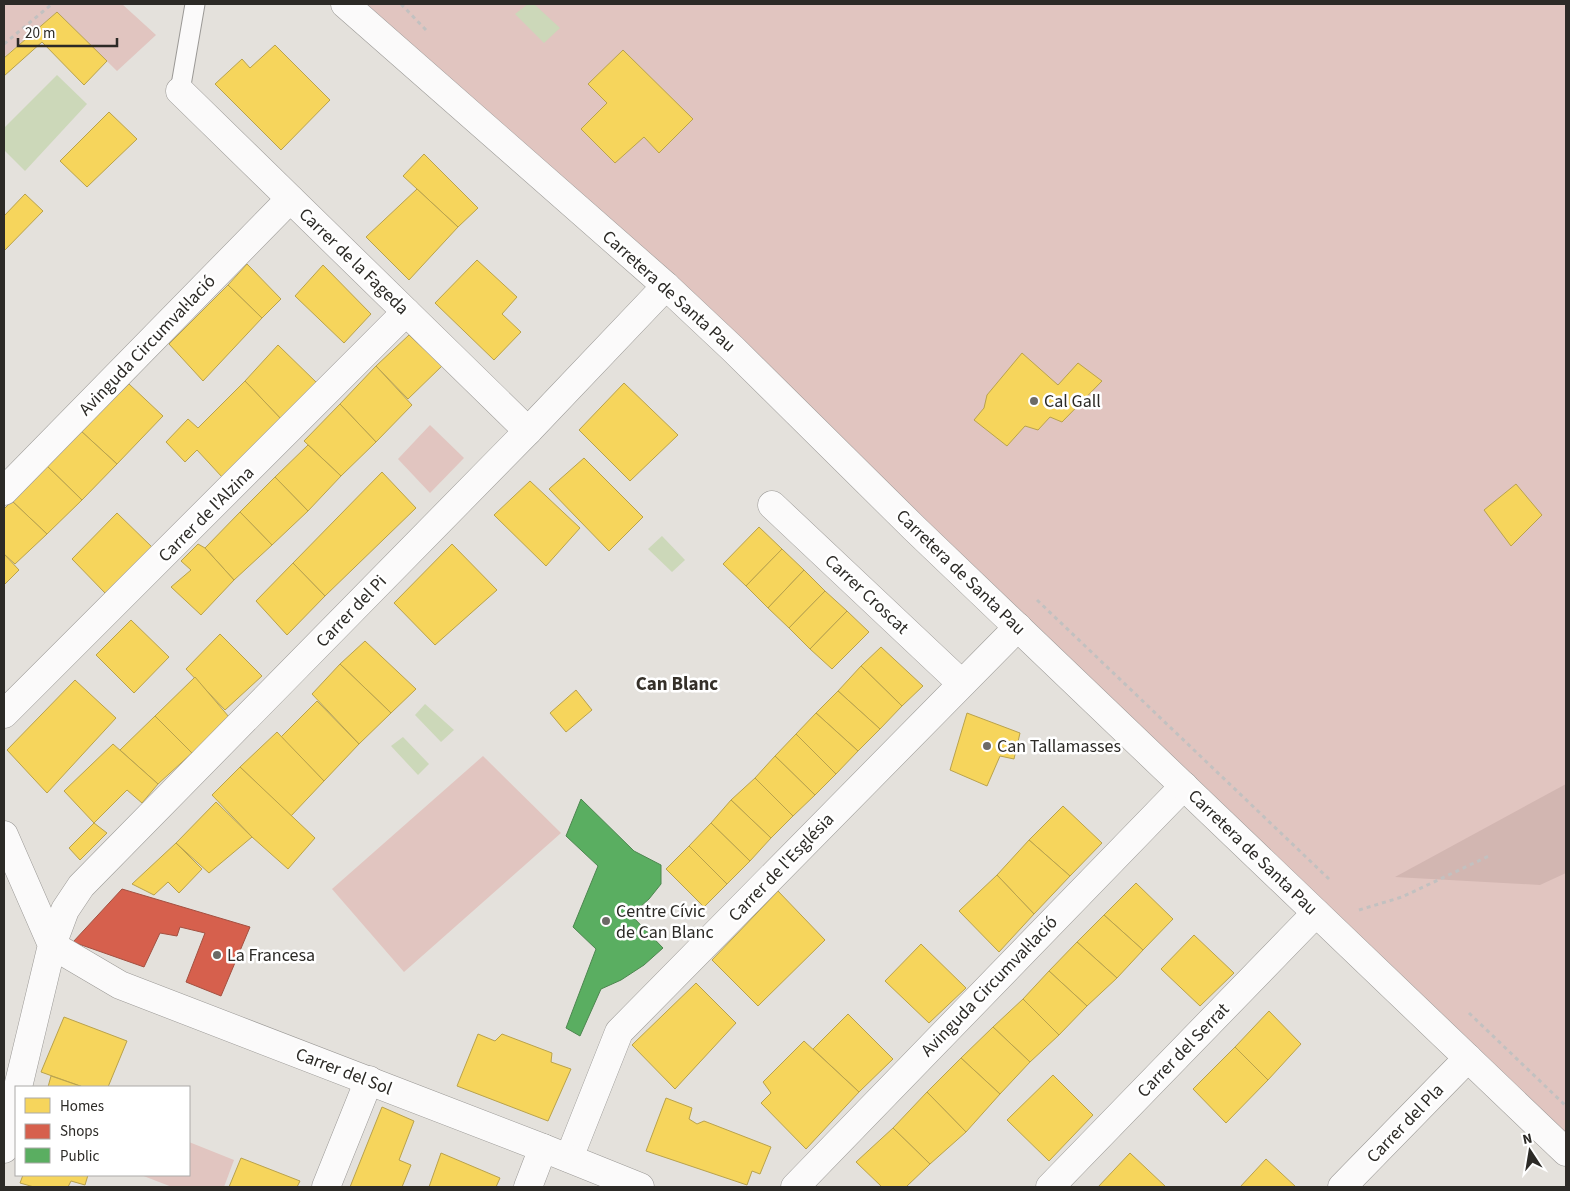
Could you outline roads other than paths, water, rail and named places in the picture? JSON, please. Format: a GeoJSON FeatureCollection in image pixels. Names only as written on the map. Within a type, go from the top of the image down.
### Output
{"type":"FeatureCollection","features":[{"type":"Feature","properties":{"kind":"street","name":"Carretera de Santa Pau"},"geometry":{"type":"LineString","coordinates":[[347,4],[666,286],[733,349],[1018,627],[1566,1152]]}},
{"type":"Feature","properties":{"kind":"street","name":"Carrer de la Fageda"},"geometry":{"type":"LineString","coordinates":[[180,91],[528,431]]}},
{"type":"Feature","properties":{"kind":"street","name":"Avinguda Circumval·lació"},"geometry":{"type":"LineString","coordinates":[[4,491],[290,199]]}},
{"type":"Feature","properties":{"kind":"street","name":"Carrer del Pi"},"geometry":{"type":"LineString","coordinates":[[52,945],[65,910],[81,886],[528,431],[666,286]]}},
{"type":"Feature","properties":{"kind":"street","name":"Carrer de l'Alzina"},"geometry":{"type":"LineString","coordinates":[[4,714],[406,312]]}},
{"type":"Feature","properties":{"kind":"street","name":"Carrer Croscat"},"geometry":{"type":"LineString","coordinates":[[772,505],[961,683]]}},
{"type":"Feature","properties":{"kind":"street","name":"Carrer de l'Església"},"geometry":{"type":"LineString","coordinates":[[569,1158],[619,1032],[1018,627]]}},
{"type":"Feature","properties":{"kind":"street","name":"Avinguda Circumval·lació"},"geometry":{"type":"LineString","coordinates":[[796,1187],[1184,786]]}},
{"type":"Feature","properties":{"kind":"street"},"geometry":{"type":"LineString","coordinates":[[4,836],[52,945],[18,1086]]}},
{"type":"Feature","properties":{"kind":"street","name":"Carrer del Serrat"},"geometry":{"type":"LineString","coordinates":[[1050,1187],[1316,913]]}},
{"type":"Feature","properties":{"kind":"street","name":"Carrer del Sol"},"geometry":{"type":"LineString","coordinates":[[52,945],[120,985],[369,1080],[640,1187]]}},
{"type":"Feature","properties":{"kind":"street","name":"Carrer del Pla"},"geometry":{"type":"LineString","coordinates":[[1342,1187],[1468,1058]]}},
{"type":"Feature","properties":{"kind":"street"},"geometry":{"type":"LineString","coordinates":[[326,1187],[369,1080]]}},
{"type":"Feature","properties":{"kind":"street"},"geometry":{"type":"LineString","coordinates":[[4,1149],[15,1100]]}},
{"type":"Feature","properties":{"kind":"street"},"geometry":{"type":"LineString","coordinates":[[528,1187],[543,1148]]}},
{"type":"Feature","properties":{"kind":"lane"},"geometry":{"type":"LineString","coordinates":[[180,91],[195,4]]}},
{"type":"Feature","properties":{"kind":"place","name":"Cal Gall"},"geometry":{"type":"Point","coordinates":[1034,401]}},
{"type":"Feature","properties":{"kind":"place","name":"Can Tallamasses"},"geometry":{"type":"Point","coordinates":[987,746]}},
{"type":"Feature","properties":{"kind":"place","name":"Centre Cívic de Can Blanc"},"geometry":{"type":"Point","coordinates":[606,921]}},
{"type":"Feature","properties":{"kind":"place","name":"La Francesa"},"geometry":{"type":"Point","coordinates":[217,955]}},
{"type":"Feature","properties":{"kind":"district","name":"Can Blanc"},"geometry":{"type":"Point","coordinates":[677,683]}}]}
